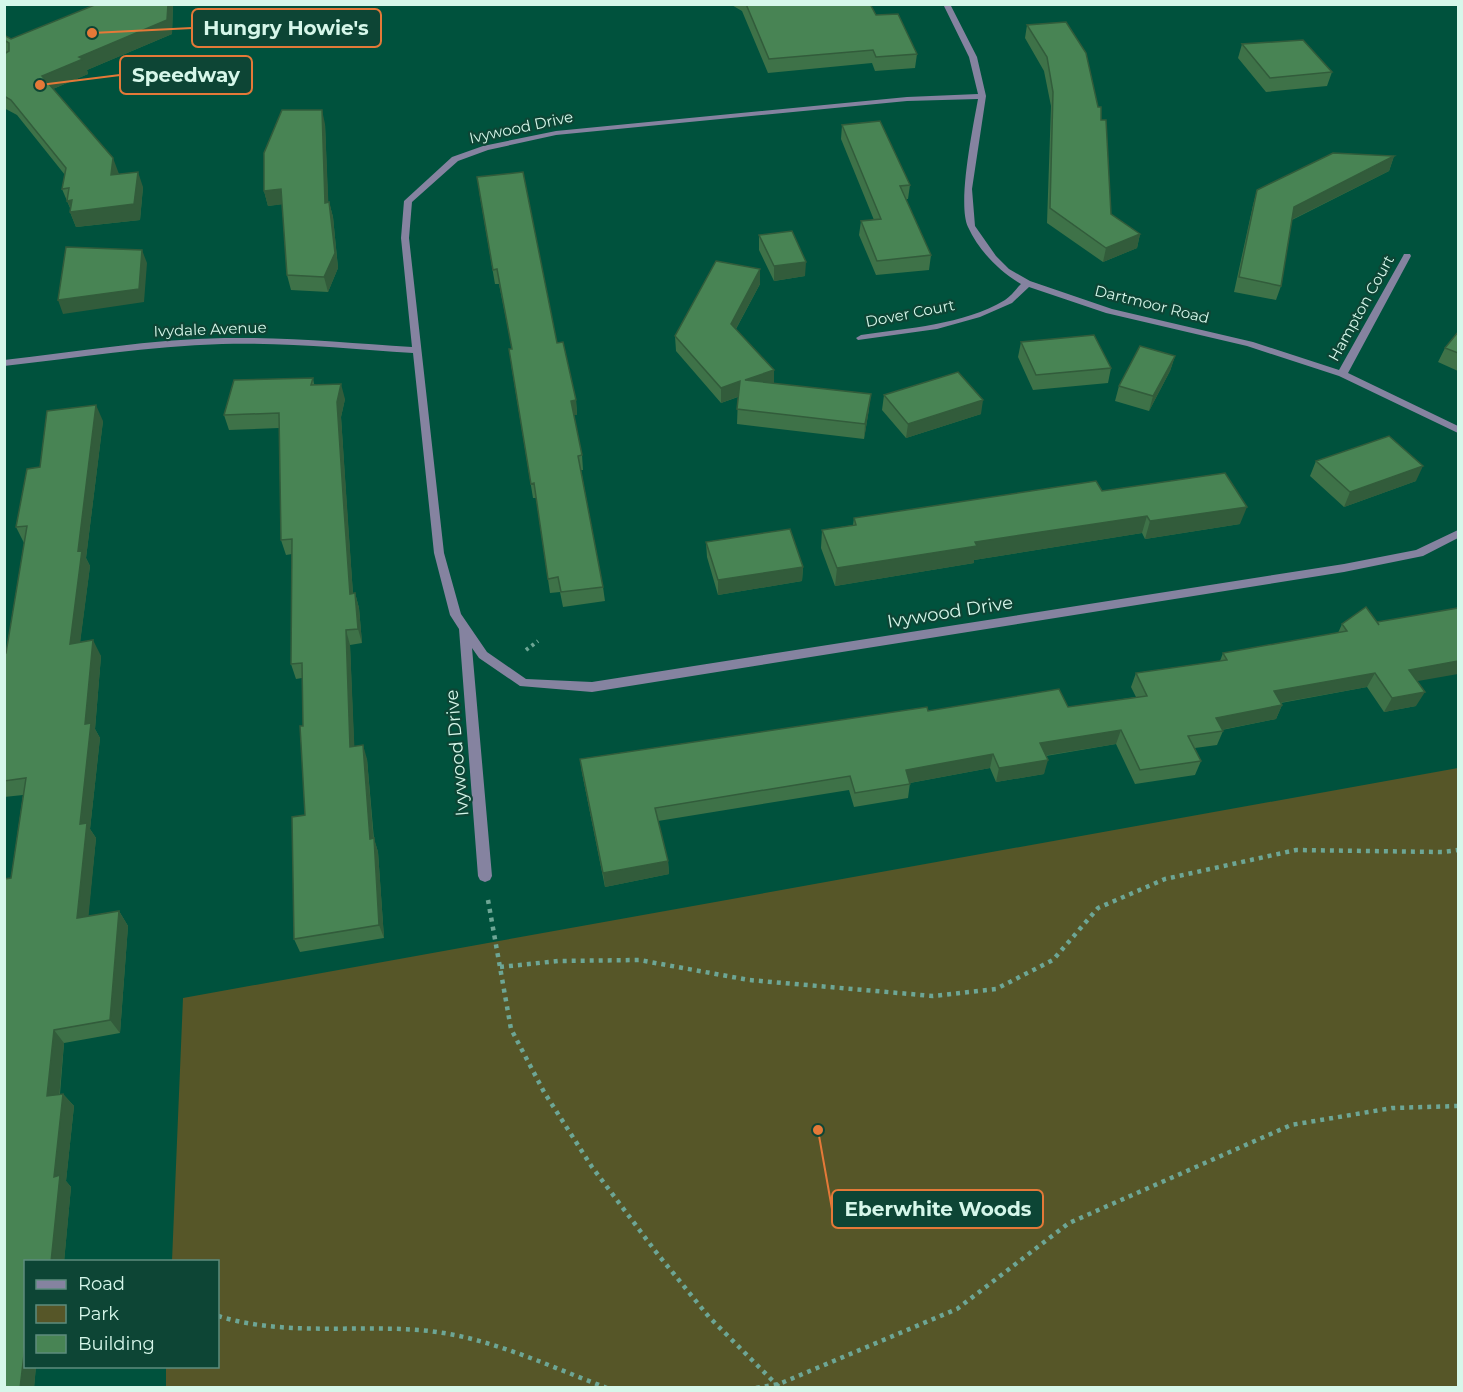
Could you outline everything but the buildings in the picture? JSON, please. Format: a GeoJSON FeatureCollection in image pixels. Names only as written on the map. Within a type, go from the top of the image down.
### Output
{"type":"FeatureCollection","features":[{"type":"Feature","properties":{"kind":"street","name":"Dartmoor Road"},"geometry":{"type":"LineString","coordinates":[[946,4],[973,57],[982,96],[968,189],[971,226],[993,258],[1006,271],[1027,283],[1109,312],[1250,344],[1342,374],[1458,430]]}},
{"type":"Feature","properties":{"kind":"street","name":"Ivywood Drive"},"geometry":{"type":"LineString","coordinates":[[982,96],[907,99],[556,133],[486,148],[455,159],[408,201],[405,238],[439,553],[456,615],[483,655],[524,683],[592,687],[1344,568],[1419,553],[1458,534]]}},
{"type":"Feature","properties":{"kind":"street","name":"Hampton Court"},"geometry":{"type":"LineString","coordinates":[[1342,374],[1407,256]]}},
{"type":"Feature","properties":{"kind":"street","name":"Dover Court"},"geometry":{"type":"LineString","coordinates":[[861,338],[937,327],[977,315],[1009,302],[1027,283]]}},
{"type":"Feature","properties":{"kind":"street","name":"Ivydale Avenue"},"geometry":{"type":"LineString","coordinates":[[4,363],[169,344],[222,341],[256,340],[417,350]]}},
{"type":"Feature","properties":{"kind":"street","name":"Ivywood Drive"},"geometry":{"type":"LineString","coordinates":[[465,628],[485,876]]}},
{"type":"Feature","properties":{"kind":"path"},"geometry":{"type":"LineString","coordinates":[[526,650],[538,641]]}},
{"type":"Feature","properties":{"kind":"path"},"geometry":{"type":"LineString","coordinates":[[500,967],[558,961],[639,960],[749,980],[933,996],[996,989],[1053,960],[1098,908],[1165,879],[1296,850],[1442,852],[1458,850]]}},
{"type":"Feature","properties":{"kind":"path"},"geometry":{"type":"LineString","coordinates":[[487,893],[511,1029],[544,1092],[592,1167],[709,1317],[780,1386]]}},
{"type":"Feature","properties":{"kind":"path"},"geometry":{"type":"LineString","coordinates":[[756,1388],[780,1386],[957,1309],[1069,1223],[1291,1125],[1392,1108],[1458,1106]]}},
{"type":"Feature","properties":{"kind":"path"},"geometry":{"type":"LineString","coordinates":[[219,1316],[231,1320],[283,1326],[420,1330],[475,1338],[608,1388]]}},
{"type":"Feature","properties":{"kind":"green space"},"geometry":{"type":"Polygon","coordinates":[[[1458,768],[1458,1387],[166,1387],[166,1368],[219,1368],[219,1260],[172,1260],[183,998],[1458,768]]]}},
{"type":"Feature","properties":{"kind":"place","name":"Hungry Howie's"},"geometry":{"type":"Point","coordinates":[92,33]}},
{"type":"Feature","properties":{"kind":"place","name":"Speedway"},"geometry":{"type":"Point","coordinates":[40,85]}},
{"type":"Feature","properties":{"kind":"place","name":"Eberwhite Woods"},"geometry":{"type":"Point","coordinates":[818,1130]}}]}
